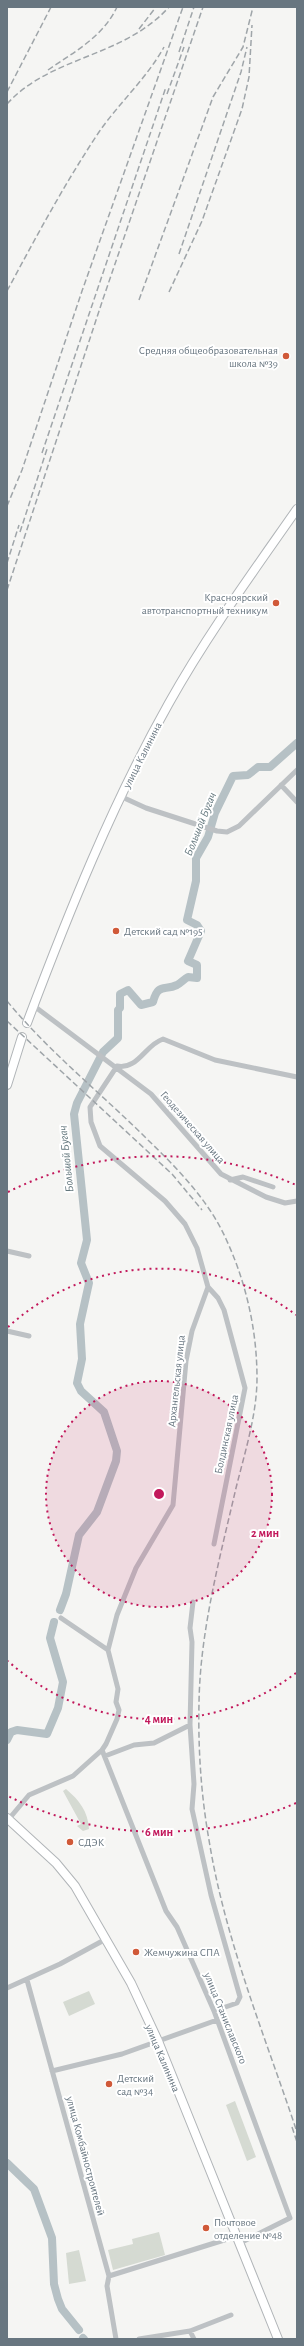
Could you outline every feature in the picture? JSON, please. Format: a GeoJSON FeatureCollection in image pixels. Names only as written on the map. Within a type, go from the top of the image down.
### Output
{"type":"FeatureCollection","features":[{"type":"Feature","properties":{"kind":"main road","name":"улица Калинина"},"geometry":{"type":"LineString","coordinates":[[7,1085],[27,1024],[70,916],[122,796],[159,722],[212,631],[297,509]]}},
{"type":"Feature","properties":{"kind":"main road","name":"улица Калинина"},"geometry":{"type":"LineString","coordinates":[[8,1819],[63,1871],[86,1902],[106,1938],[158,2041],[239,2239],[277,2339]]}},
{"type":"Feature","properties":{"kind":"street"},"geometry":{"type":"LineString","coordinates":[[122,796],[146,808],[217,831],[227,832],[239,826],[297,770]]}},
{"type":"Feature","properties":{"kind":"street"},"geometry":{"type":"LineString","coordinates":[[281,785],[297,802]]}},
{"type":"Feature","properties":{"kind":"street","name":"Геодезическая улица"},"geometry":{"type":"LineString","coordinates":[[34,1006],[104,1059],[117,1066],[151,1094],[189,1140],[221,1174],[230,1180],[266,1197],[285,1203],[297,1201]]}},
{"type":"Feature","properties":{"kind":"street"},"geometry":{"type":"LineString","coordinates":[[208,1287],[197,1248],[185,1224],[165,1201],[100,1146],[91,1122],[90,1107],[117,1066],[124,1068],[140,1059],[156,1041],[163,1039],[215,1060],[297,1077]]}},
{"type":"Feature","properties":{"kind":"street"},"geometry":{"type":"LineString","coordinates":[[230,1180],[243,1177],[273,1187]]}},
{"type":"Feature","properties":{"kind":"street"},"geometry":{"type":"LineString","coordinates":[[7,1251],[29,1256]]}},
{"type":"Feature","properties":{"kind":"street","name":"Болдинская улица"},"geometry":{"type":"LineString","coordinates":[[208,1287],[218,1298],[224,1310],[245,1388],[214,1544]]}},
{"type":"Feature","properties":{"kind":"street","name":"Архангельская улица"},"geometry":{"type":"LineString","coordinates":[[108,1650],[117,1615],[136,1568],[173,1505],[186,1361],[192,1331],[208,1287]]}},
{"type":"Feature","properties":{"kind":"street"},"geometry":{"type":"LineString","coordinates":[[7,1331],[29,1336]]}},
{"type":"Feature","properties":{"kind":"street"},"geometry":{"type":"LineString","coordinates":[[105,1756],[134,1745],[154,1743],[190,1725],[192,1642],[190,1628],[193,1602]]}},
{"type":"Feature","properties":{"kind":"street"},"geometry":{"type":"LineString","coordinates":[[8,1819],[29,1795],[73,1776],[102,1750],[118,1714],[116,1702],[118,1689],[108,1650],[61,1618]]}},
{"type":"Feature","properties":{"kind":"street","name":"улица Станиславского"},"geometry":{"type":"LineString","coordinates":[[190,1725],[194,1784],[192,1809],[211,1895],[240,1997],[237,2003],[214,2011]]}},
{"type":"Feature","properties":{"kind":"street","name":"улица Станиславского"},"geometry":{"type":"LineString","coordinates":[[102,1750],[166,1911],[177,1927],[214,2011],[290,2218],[239,2239]]}},
{"type":"Feature","properties":{"kind":"street"},"geometry":{"type":"LineString","coordinates":[[7,1988],[27,1980],[106,1938]]}},
{"type":"Feature","properties":{"kind":"street","name":"улица Комбайностроителей"},"geometry":{"type":"LineString","coordinates":[[27,1980],[109,2276],[107,2286],[116,2339]]}},
{"type":"Feature","properties":{"kind":"street"},"geometry":{"type":"LineString","coordinates":[[52,2071],[122,2054],[217,2020]]}},
{"type":"Feature","properties":{"kind":"street"},"geometry":{"type":"LineString","coordinates":[[109,2276],[239,2239]]}},
{"type":"Feature","properties":{"kind":"street"},"geometry":{"type":"LineString","coordinates":[[139,2339],[190,2331],[231,2314]]}},
{"type":"Feature","properties":{"kind":"street"},"geometry":{"type":"LineString","coordinates":[[190,2331],[194,2339]]}},
{"type":"Feature","properties":{"kind":"shaded area"},"geometry":{"type":"Polygon","coordinates":[[[66,1789],[75,1797],[85,1811],[89,1829],[83,1831],[77,1826],[81,1824],[63,1791],[66,1789]]]}},
{"type":"Feature","properties":{"kind":"shaded area"},"geometry":{"type":"Polygon","coordinates":[[[89,1991],[95,2004],[69,2016],[63,2002],[89,1991]]]}},
{"type":"Feature","properties":{"kind":"shaded area"},"geometry":{"type":"Polygon","coordinates":[[[235,2101],[256,2157],[247,2161],[226,2105],[235,2101]]]}},
{"type":"Feature","properties":{"kind":"shaded area"},"geometry":{"type":"Polygon","coordinates":[[[159,2232],[165,2255],[113,2270],[108,2250],[133,2244],[132,2239],[159,2232]]]}},
{"type":"Feature","properties":{"kind":"shaded area"},"geometry":{"type":"Polygon","coordinates":[[[79,2250],[86,2281],[69,2284],[66,2253],[79,2250]]]}},
{"type":"Feature","properties":{"kind":"waterway","name":"Большой Бугач"},"geometry":{"type":"LineString","coordinates":[[60,1610],[66,1594],[79,1535],[97,1512],[116,1461],[117,1451],[104,1412],[81,1391],[77,1383],[82,1359],[80,1324],[89,1283],[81,1263],[87,1240],[74,1114],[77,1103],[103,1052],[118,1038],[118,1010],[120,1008],[120,994],[128,990],[141,1005],[153,1002],[159,990],[177,985],[188,977],[197,978],[197,965],[188,961],[201,931],[197,925],[187,920],[196,881],[196,858],[208,837],[215,813],[233,776],[248,775],[258,767],[270,767],[297,743]]}},
{"type":"Feature","properties":{"kind":"waterway"},"geometry":{"type":"LineString","coordinates":[[7,1740],[11,1732],[17,1730],[47,1734],[58,1708],[63,1682],[50,1638],[54,1622]]}},
{"type":"Feature","properties":{"kind":"waterway","name":"Большой Бугач"},"geometry":{"type":"LineString","coordinates":[[7,2163],[34,2189],[52,2238],[54,2284],[58,2299],[62,2309],[79,2330]]}},
{"type":"Feature","properties":{"kind":"railway"},"geometry":{"type":"LineString","coordinates":[[7,92],[51,7]]}},
{"type":"Feature","properties":{"kind":"railway"},"geometry":{"type":"LineString","coordinates":[[48,70],[78,50],[96,35],[111,18],[117,7]]}},
{"type":"Feature","properties":{"kind":"railway"},"geometry":{"type":"LineString","coordinates":[[139,29],[156,7]]}},
{"type":"Feature","properties":{"kind":"railway"},"geometry":{"type":"LineString","coordinates":[[7,104],[24,88],[44,76],[130,37],[151,24],[169,7]]}},
{"type":"Feature","properties":{"kind":"railway"},"geometry":{"type":"LineString","coordinates":[[7,506],[22,470],[82,291],[183,7]]}},
{"type":"Feature","properties":{"kind":"railway"},"geometry":{"type":"LineString","coordinates":[[179,52],[194,7]]}},
{"type":"Feature","properties":{"kind":"railway"},"geometry":{"type":"LineString","coordinates":[[7,590],[103,299],[203,7]]}},
{"type":"Feature","properties":{"kind":"railway"},"geometry":{"type":"LineString","coordinates":[[139,300],[213,97],[243,47],[253,7]]}},
{"type":"Feature","properties":{"kind":"railway"},"geometry":{"type":"LineString","coordinates":[[169,292],[202,221],[242,109],[249,77],[252,25]]}},
{"type":"Feature","properties":{"kind":"railway"},"geometry":{"type":"LineString","coordinates":[[7,291],[51,210],[86,151],[107,121],[141,80],[164,47]]}},
{"type":"Feature","properties":{"kind":"railway"},"geometry":{"type":"LineString","coordinates":[[167,94],[184,47]]}},
{"type":"Feature","properties":{"kind":"railway"},"geometry":{"type":"LineString","coordinates":[[179,254],[241,72],[247,47]]}},
{"type":"Feature","properties":{"kind":"railway"},"geometry":{"type":"LineString","coordinates":[[42,453],[166,87]]}},
{"type":"Feature","properties":{"kind":"railway"},"geometry":{"type":"LineString","coordinates":[[20,532],[47,449]]}},
{"type":"Feature","properties":{"kind":"railway"},"geometry":{"type":"LineString","coordinates":[[7,563],[19,525]]}},
{"type":"Feature","properties":{"kind":"railway"},"geometry":{"type":"LineString","coordinates":[[7,1001],[58,1056],[160,1152],[192,1186],[219,1225],[233,1255],[245,1289],[255,1342],[257,1378],[255,1405],[250,1433],[212,1594],[203,1649],[199,1703],[201,1772],[209,1840],[225,1914],[247,1988],[297,2132]]}},
{"type":"Feature","properties":{"kind":"railway"},"geometry":{"type":"LineString","coordinates":[[7,1021],[172,1174],[202,1210]]}},
{"type":"Feature","properties":{"kind":"railway"},"geometry":{"type":"LineString","coordinates":[[292,2127],[297,2142]]}},
{"type":"Feature","properties":{"kind":"place","name":"Средняя общеобразовательная школа №39"},"geometry":{"type":"Point","coordinates":[286,356]}},
{"type":"Feature","properties":{"kind":"place","name":"Красноярский автотранспортный техникум"},"geometry":{"type":"Point","coordinates":[276,603]}},
{"type":"Feature","properties":{"kind":"place","name":"Детский сад №195"},"geometry":{"type":"Point","coordinates":[116,931]}},
{"type":"Feature","properties":{"kind":"place","name":"СДЭК"},"geometry":{"type":"Point","coordinates":[70,1842]}},
{"type":"Feature","properties":{"kind":"place","name":"Жемчужина СПА"},"geometry":{"type":"Point","coordinates":[136,1952]}},
{"type":"Feature","properties":{"kind":"place","name":"Детский сад №34"},"geometry":{"type":"Point","coordinates":[109,2084]}},
{"type":"Feature","properties":{"kind":"place","name":"Почтовое отделение №48"},"geometry":{"type":"Point","coordinates":[206,2228]}}]}
